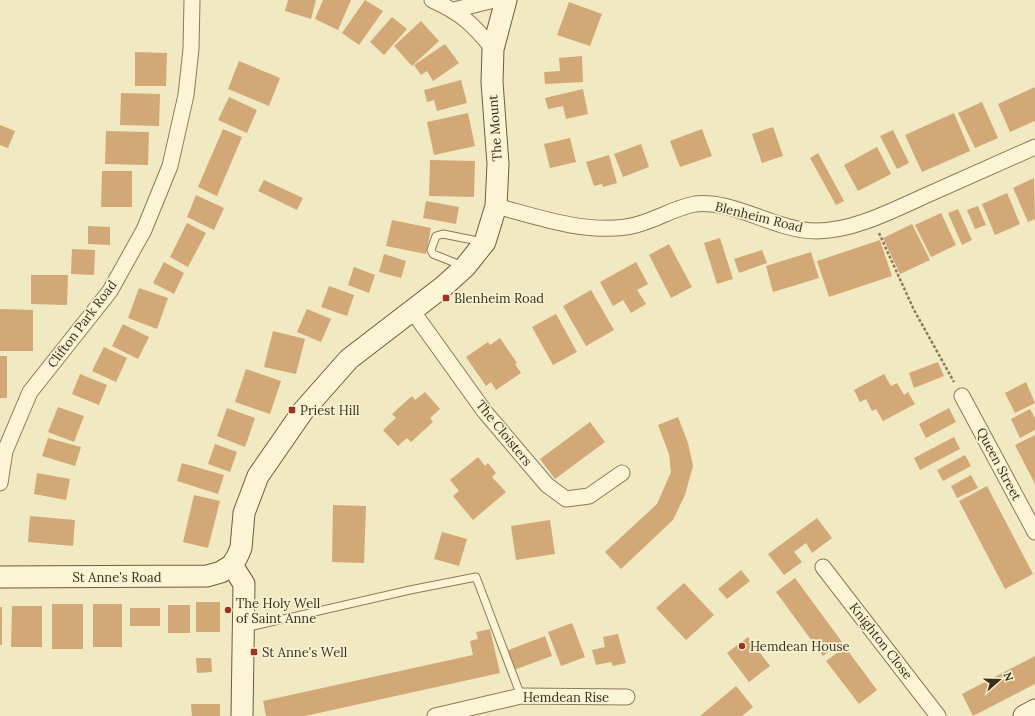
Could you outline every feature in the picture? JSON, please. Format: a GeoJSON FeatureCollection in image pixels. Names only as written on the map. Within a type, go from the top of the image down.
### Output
{"type":"FeatureCollection","features":[{"type":"Feature","properties":{"kind":"street","name":"Clifton Park Road"},"geometry":{"type":"LineString","coordinates":[[0,483],[5,451],[30,392],[110,291],[144,230],[170,166],[186,95],[192,49],[192,0]]}},
{"type":"Feature","properties":{"kind":"street"},"geometry":{"type":"LineString","coordinates":[[432,0],[454,10],[476,27],[493,49]]}},
{"type":"Feature","properties":{"kind":"street"},"geometry":{"type":"LineString","coordinates":[[454,10],[494,0]]}},
{"type":"Feature","properties":{"kind":"street","name":"The Mount"},"geometry":{"type":"LineString","coordinates":[[496,206],[498,164],[492,82],[493,49],[506,0]]}},
{"type":"Feature","properties":{"kind":"street","name":"Blenheim Road"},"geometry":{"type":"LineString","coordinates":[[496,206],[564,224],[596,229],[628,227],[695,204],[715,205],[740,211],[790,228],[816,231],[839,228],[872,218],[1035,147]]}},
{"type":"Feature","properties":{"kind":"street"},"geometry":{"type":"LineString","coordinates":[[242,716],[244,584],[232,565],[241,548],[244,513],[258,476],[303,411],[349,359],[411,309],[444,286],[465,267],[485,242],[496,206]]}},
{"type":"Feature","properties":{"kind":"street","name":"The Cloisters"},"geometry":{"type":"LineString","coordinates":[[411,309],[484,412],[547,485],[566,500],[589,496],[622,473]]}},
{"type":"Feature","properties":{"kind":"street","name":"Queen Street"},"geometry":{"type":"LineString","coordinates":[[962,396],[1035,532]]}},
{"type":"Feature","properties":{"kind":"street","name":"St Anne's Road"},"geometry":{"type":"LineString","coordinates":[[0,577],[207,576],[221,572],[232,565]]}},
{"type":"Feature","properties":{"kind":"street","name":"Knighton Close"},"geometry":{"type":"LineString","coordinates":[[823,567],[938,716]]}},
{"type":"Feature","properties":{"kind":"street","name":"Hemdean Rise"},"geometry":{"type":"LineString","coordinates":[[435,716],[522,696],[627,697]]}},
{"type":"Feature","properties":{"kind":"street"},"geometry":{"type":"LineString","coordinates":[[1024,716],[1035,710]]}},
{"type":"Feature","properties":{"kind":"lane"},"geometry":{"type":"LineString","coordinates":[[465,267],[433,254],[431,250],[436,236],[443,234],[485,242]]}},
{"type":"Feature","properties":{"kind":"lane"},"geometry":{"type":"LineString","coordinates":[[243,628],[410,590],[476,577],[522,696]]}},
{"type":"Feature","properties":{"kind":"path"},"geometry":{"type":"LineString","coordinates":[[872,218],[914,310],[962,396]]}},
{"type":"Feature","properties":{"kind":"building"},"geometry":{"type":"Polygon","coordinates":[[[288,0],[316,0],[311,19],[285,11],[288,0]]]}},
{"type":"Feature","properties":{"kind":"building"},"geometry":{"type":"Polygon","coordinates":[[[323,0],[351,0],[338,30],[315,19],[323,0]]]}},
{"type":"Feature","properties":{"kind":"building"},"geometry":{"type":"Polygon","coordinates":[[[365,0],[383,11],[359,45],[342,33],[365,0]]]}},
{"type":"Feature","properties":{"kind":"building"},"geometry":{"type":"Polygon","coordinates":[[[569,2],[602,14],[590,46],[557,35],[569,2]]]}},
{"type":"Feature","properties":{"kind":"building"},"geometry":{"type":"Polygon","coordinates":[[[392,17],[407,29],[384,55],[370,42],[392,17]]]}},
{"type":"Feature","properties":{"kind":"building"},"geometry":{"type":"Polygon","coordinates":[[[421,21],[439,41],[412,66],[394,46],[421,21]]]}},
{"type":"Feature","properties":{"kind":"building"},"geometry":{"type":"Polygon","coordinates":[[[445,44],[459,63],[433,81],[427,71],[421,75],[414,65],[445,44]]]}},
{"type":"Feature","properties":{"kind":"building"},"geometry":{"type":"Polygon","coordinates":[[[135,52],[167,53],[166,86],[135,86],[135,52]]]}},
{"type":"Feature","properties":{"kind":"building"},"geometry":{"type":"Polygon","coordinates":[[[582,56],[583,82],[545,84],[544,72],[560,71],[559,58],[582,56]]]}},
{"type":"Feature","properties":{"kind":"building"},"geometry":{"type":"Polygon","coordinates":[[[239,61],[280,78],[269,106],[228,89],[239,61]]]}},
{"type":"Feature","properties":{"kind":"building"},"geometry":{"type":"Polygon","coordinates":[[[461,80],[467,103],[437,111],[434,100],[427,102],[424,90],[461,80]]]}},
{"type":"Feature","properties":{"kind":"building"},"geometry":{"type":"Polygon","coordinates":[[[1035,87],[1035,121],[1010,132],[998,104],[1035,87]]]}},
{"type":"Feature","properties":{"kind":"building"},"geometry":{"type":"Polygon","coordinates":[[[583,89],[588,114],[566,119],[563,106],[548,109],[545,98],[583,89]]]}},
{"type":"Feature","properties":{"kind":"building"},"geometry":{"type":"Polygon","coordinates":[[[121,93],[160,94],[159,126],[120,125],[121,93]]]}},
{"type":"Feature","properties":{"kind":"building"},"geometry":{"type":"Polygon","coordinates":[[[229,97],[257,110],[247,133],[218,120],[229,97]]]}},
{"type":"Feature","properties":{"kind":"building"},"geometry":{"type":"Polygon","coordinates":[[[982,102],[998,138],[975,148],[958,113],[982,102]]]}},
{"type":"Feature","properties":{"kind":"building"},"geometry":{"type":"Polygon","coordinates":[[[468,113],[475,146],[434,155],[427,122],[468,113]]]}},
{"type":"Feature","properties":{"kind":"building"},"geometry":{"type":"Polygon","coordinates":[[[954,113],[970,151],[922,172],[905,135],[954,113]]]}},
{"type":"Feature","properties":{"kind":"building"},"geometry":{"type":"Polygon","coordinates":[[[0,125],[15,131],[8,148],[0,145],[0,125]]]}},
{"type":"Feature","properties":{"kind":"building"},"geometry":{"type":"Polygon","coordinates":[[[773,127],[783,156],[762,163],[752,134],[773,127]]]}},
{"type":"Feature","properties":{"kind":"building"},"geometry":{"type":"Polygon","coordinates":[[[223,129],[242,137],[217,196],[198,187],[223,129]]]}},
{"type":"Feature","properties":{"kind":"building"},"geometry":{"type":"Polygon","coordinates":[[[702,129],[712,156],[680,167],[670,141],[702,129]]]}},
{"type":"Feature","properties":{"kind":"building"},"geometry":{"type":"Polygon","coordinates":[[[893,130],[909,163],[897,169],[880,136],[893,130]]]}},
{"type":"Feature","properties":{"kind":"building"},"geometry":{"type":"Polygon","coordinates":[[[106,131],[149,132],[148,165],[105,164],[106,131]]]}},
{"type":"Feature","properties":{"kind":"building"},"geometry":{"type":"Polygon","coordinates":[[[570,138],[576,162],[550,168],[544,144],[570,138]]]}},
{"type":"Feature","properties":{"kind":"building"},"geometry":{"type":"Polygon","coordinates":[[[641,144],[649,167],[623,177],[614,154],[641,144]]]}},
{"type":"Feature","properties":{"kind":"building"},"geometry":{"type":"Polygon","coordinates":[[[877,147],[891,174],[858,191],[844,165],[877,147]]]}},
{"type":"Feature","properties":{"kind":"building"},"geometry":{"type":"Polygon","coordinates":[[[818,153],[844,201],[836,205],[810,158],[818,153]]]}},
{"type":"Feature","properties":{"kind":"building"},"geometry":{"type":"Polygon","coordinates":[[[609,155],[617,183],[603,187],[602,184],[594,186],[586,162],[609,155]]]}},
{"type":"Feature","properties":{"kind":"building"},"geometry":{"type":"Polygon","coordinates":[[[430,160],[475,161],[474,197],[429,196],[430,160]]]}},
{"type":"Feature","properties":{"kind":"building"},"geometry":{"type":"Polygon","coordinates":[[[102,171],[132,171],[132,207],[101,207],[102,171]]]}},
{"type":"Feature","properties":{"kind":"building"},"geometry":{"type":"Polygon","coordinates":[[[1034,178],[1035,219],[1028,222],[1013,188],[1034,178]]]}},
{"type":"Feature","properties":{"kind":"building"},"geometry":{"type":"Polygon","coordinates":[[[264,180],[303,198],[297,210],[258,191],[264,180]]]}},
{"type":"Feature","properties":{"kind":"building"},"geometry":{"type":"Polygon","coordinates":[[[1007,193],[1020,224],[995,235],[982,204],[1007,193]]]}},
{"type":"Feature","properties":{"kind":"building"},"geometry":{"type":"Polygon","coordinates":[[[196,195],[224,208],[214,230],[187,217],[196,195]]]}},
{"type":"Feature","properties":{"kind":"building"},"geometry":{"type":"Polygon","coordinates":[[[426,201],[459,207],[456,224],[423,218],[426,201]]]}},
{"type":"Feature","properties":{"kind":"building"},"geometry":{"type":"Polygon","coordinates":[[[978,206],[986,225],[975,229],[967,210],[978,206]]]}},
{"type":"Feature","properties":{"kind":"building"},"geometry":{"type":"Polygon","coordinates":[[[958,209],[972,240],[962,245],[948,213],[958,209]]]}},
{"type":"Feature","properties":{"kind":"building"},"geometry":{"type":"Polygon","coordinates":[[[941,213],[956,245],[931,257],[915,225],[941,213]]]}},
{"type":"Feature","properties":{"kind":"building"},"geometry":{"type":"Polygon","coordinates":[[[392,220],[431,228],[426,254],[386,246],[392,220]]]}},
{"type":"Feature","properties":{"kind":"building"},"geometry":{"type":"Polygon","coordinates":[[[187,223],[206,233],[188,267],[170,257],[187,223]]]}},
{"type":"Feature","properties":{"kind":"building"},"geometry":{"type":"Polygon","coordinates":[[[912,224],[930,260],[900,274],[883,238],[912,224]]]}},
{"type":"Feature","properties":{"kind":"building"},"geometry":{"type":"Polygon","coordinates":[[[88,226],[110,227],[110,245],[88,244],[88,226]]]}},
{"type":"Feature","properties":{"kind":"building"},"geometry":{"type":"Polygon","coordinates":[[[720,238],[733,279],[717,284],[704,243],[720,238]]]}},
{"type":"Feature","properties":{"kind":"building"},"geometry":{"type":"Polygon","coordinates":[[[880,240],[892,276],[829,297],[817,261],[880,240]]]}},
{"type":"Feature","properties":{"kind":"building"},"geometry":{"type":"Polygon","coordinates":[[[669,244],[692,287],[671,298],[649,255],[669,244]]]}},
{"type":"Feature","properties":{"kind":"building"},"geometry":{"type":"Polygon","coordinates":[[[72,249],[95,250],[94,275],[71,274],[72,249]]]}},
{"type":"Feature","properties":{"kind":"building"},"geometry":{"type":"Polygon","coordinates":[[[762,250],[767,263],[739,273],[734,259],[762,250]]]}},
{"type":"Feature","properties":{"kind":"building"},"geometry":{"type":"Polygon","coordinates":[[[811,252],[819,278],[773,292],[766,266],[811,252]]]}},
{"type":"Feature","properties":{"kind":"building"},"geometry":{"type":"Polygon","coordinates":[[[384,254],[406,261],[401,278],[379,272],[384,254]]]}},
{"type":"Feature","properties":{"kind":"building"},"geometry":{"type":"Polygon","coordinates":[[[164,262],[184,273],[174,294],[153,283],[164,262]]]}},
{"type":"Feature","properties":{"kind":"building"},"geometry":{"type":"Polygon","coordinates":[[[636,262],[648,284],[637,290],[646,304],[631,313],[623,300],[613,306],[600,282],[636,262]]]}},
{"type":"Feature","properties":{"kind":"building"},"geometry":{"type":"Polygon","coordinates":[[[354,267],[375,275],[369,293],[348,285],[354,267]]]}},
{"type":"Feature","properties":{"kind":"building"},"geometry":{"type":"Polygon","coordinates":[[[31,275],[68,275],[67,305],[31,304],[31,275]]]}},
{"type":"Feature","properties":{"kind":"building"},"geometry":{"type":"Polygon","coordinates":[[[329,286],[354,295],[347,316],[321,307],[329,286]]]}},
{"type":"Feature","properties":{"kind":"building"},"geometry":{"type":"Polygon","coordinates":[[[139,288],[168,298],[157,329],[128,318],[139,288]]]}},
{"type":"Feature","properties":{"kind":"building"},"geometry":{"type":"Polygon","coordinates":[[[591,290],[614,330],[586,346],[563,306],[591,290]]]}},
{"type":"Feature","properties":{"kind":"building"},"geometry":{"type":"Polygon","coordinates":[[[0,309],[33,310],[33,351],[0,351],[0,309]]]}},
{"type":"Feature","properties":{"kind":"building"},"geometry":{"type":"Polygon","coordinates":[[[307,309],[331,319],[321,342],[297,332],[307,309]]]}},
{"type":"Feature","properties":{"kind":"building"},"geometry":{"type":"Polygon","coordinates":[[[556,314],[577,352],[553,365],[532,327],[556,314]]]}},
{"type":"Feature","properties":{"kind":"building"},"geometry":{"type":"Polygon","coordinates":[[[123,324],[149,337],[138,359],[112,346],[123,324]]]}},
{"type":"Feature","properties":{"kind":"building"},"geometry":{"type":"Polygon","coordinates":[[[273,331],[305,339],[296,374],[264,367],[273,331]]]}},
{"type":"Feature","properties":{"kind":"building"},"geometry":{"type":"Polygon","coordinates":[[[500,338],[517,363],[515,364],[521,373],[496,390],[491,382],[486,386],[466,357],[488,342],[490,345],[500,338]]]}},
{"type":"Feature","properties":{"kind":"building"},"geometry":{"type":"Polygon","coordinates":[[[104,347],[127,358],[116,382],[92,371],[104,347]]]}},
{"type":"Feature","properties":{"kind":"building"},"geometry":{"type":"Polygon","coordinates":[[[0,356],[7,356],[7,398],[0,398],[0,356]]]}},
{"type":"Feature","properties":{"kind":"building"},"geometry":{"type":"Polygon","coordinates":[[[938,362],[944,376],[914,388],[909,373],[938,362]]]}},
{"type":"Feature","properties":{"kind":"building"},"geometry":{"type":"Polygon","coordinates":[[[246,369],[281,381],[270,414],[235,402],[246,369]]]}},
{"type":"Feature","properties":{"kind":"building"},"geometry":{"type":"Polygon","coordinates":[[[80,374],[107,385],[99,405],[72,394],[80,374]]]}},
{"type":"Feature","properties":{"kind":"building"},"geometry":{"type":"Polygon","coordinates":[[[884,374],[891,386],[897,383],[904,395],[908,392],[915,404],[883,421],[876,409],[872,411],[866,399],[860,402],[854,390],[884,374]]]}},
{"type":"Feature","properties":{"kind":"building"},"geometry":{"type":"Polygon","coordinates":[[[1026,382],[1035,403],[1015,413],[1005,393],[1026,382]]]}},
{"type":"Feature","properties":{"kind":"building"},"geometry":{"type":"Polygon","coordinates":[[[425,392],[440,409],[430,418],[433,422],[411,442],[407,438],[398,446],[383,430],[396,418],[392,414],[412,396],[415,400],[425,392]]]}},
{"type":"Feature","properties":{"kind":"building"},"geometry":{"type":"Polygon","coordinates":[[[58,407],[84,416],[74,442],[48,432],[58,407]]]}},
{"type":"Feature","properties":{"kind":"building"},"geometry":{"type":"Polygon","coordinates":[[[227,408],[255,418],[245,447],[217,436],[227,408]]]}},
{"type":"Feature","properties":{"kind":"building"},"geometry":{"type":"Polygon","coordinates":[[[949,408],[956,422],[926,438],[919,424],[949,408]]]}},
{"type":"Feature","properties":{"kind":"building"},"geometry":{"type":"Polygon","coordinates":[[[1030,409],[1035,418],[1035,430],[1020,438],[1011,419],[1030,409]]]}},
{"type":"Feature","properties":{"kind":"building"},"geometry":{"type":"Polygon","coordinates":[[[678,417],[688,443],[693,466],[685,495],[673,520],[621,569],[605,552],[657,504],[671,472],[669,454],[658,425],[678,417]]]}},
{"type":"Feature","properties":{"kind":"building"},"geometry":{"type":"Polygon","coordinates":[[[590,422],[605,442],[555,479],[540,459],[590,422]]]}},
{"type":"Feature","properties":{"kind":"building"},"geometry":{"type":"Polygon","coordinates":[[[1035,435],[1035,484],[1015,445],[1035,435]]]}},
{"type":"Feature","properties":{"kind":"building"},"geometry":{"type":"Polygon","coordinates":[[[954,437],[960,449],[920,470],[914,458],[954,437]]]}},
{"type":"Feature","properties":{"kind":"building"},"geometry":{"type":"Polygon","coordinates":[[[48,438],[81,447],[75,466],[42,456],[48,438]]]}},
{"type":"Feature","properties":{"kind":"building"},"geometry":{"type":"Polygon","coordinates":[[[215,444],[237,452],[230,472],[208,464],[215,444]]]}},
{"type":"Feature","properties":{"kind":"building"},"geometry":{"type":"Polygon","coordinates":[[[965,455],[971,466],[943,481],[937,470],[965,455]]]}},
{"type":"Feature","properties":{"kind":"building"},"geometry":{"type":"Polygon","coordinates":[[[478,457],[485,466],[488,463],[496,473],[492,477],[506,492],[473,520],[453,496],[459,491],[450,480],[478,457]]]}},
{"type":"Feature","properties":{"kind":"building"},"geometry":{"type":"Polygon","coordinates":[[[182,463],[224,475],[218,494],[177,481],[182,463]]]}},
{"type":"Feature","properties":{"kind":"building"},"geometry":{"type":"Polygon","coordinates":[[[37,473],[70,479],[66,500],[34,494],[37,473]]]}},
{"type":"Feature","properties":{"kind":"building"},"geometry":{"type":"Polygon","coordinates":[[[971,475],[978,488],[957,498],[951,486],[971,475]]]}},
{"type":"Feature","properties":{"kind":"building"},"geometry":{"type":"Polygon","coordinates":[[[987,486],[1033,574],[1005,589],[959,501],[987,486]]]}},
{"type":"Feature","properties":{"kind":"building"},"geometry":{"type":"Polygon","coordinates":[[[194,495],[220,501],[208,548],[183,542],[194,495]]]}},
{"type":"Feature","properties":{"kind":"building"},"geometry":{"type":"Polygon","coordinates":[[[333,505],[366,506],[364,563],[332,562],[333,505]]]}},
{"type":"Feature","properties":{"kind":"building"},"geometry":{"type":"Polygon","coordinates":[[[30,516],[75,520],[73,546],[28,542],[30,516]]]}},
{"type":"Feature","properties":{"kind":"building"},"geometry":{"type":"Polygon","coordinates":[[[817,518],[832,538],[812,553],[806,543],[794,552],[802,562],[784,575],[768,554],[817,518]]]}},
{"type":"Feature","properties":{"kind":"building"},"geometry":{"type":"Polygon","coordinates":[[[550,520],[555,554],[516,560],[511,526],[550,520]]]}},
{"type":"Feature","properties":{"kind":"building"},"geometry":{"type":"Polygon","coordinates":[[[442,532],[467,539],[459,566],[434,559],[442,532]]]}},
{"type":"Feature","properties":{"kind":"building"},"geometry":{"type":"Polygon","coordinates":[[[741,570],[750,581],[727,599],[718,589],[741,570]]]}},
{"type":"Feature","properties":{"kind":"building"},"geometry":{"type":"Polygon","coordinates":[[[795,578],[842,642],[823,656],[776,592],[795,578]]]}},
{"type":"Feature","properties":{"kind":"building"},"geometry":{"type":"Polygon","coordinates":[[[684,583],[714,615],[686,640],[656,608],[684,583]]]}},
{"type":"Feature","properties":{"kind":"building"},"geometry":{"type":"Polygon","coordinates":[[[196,602],[220,602],[220,632],[196,632],[196,602]]]}},
{"type":"Feature","properties":{"kind":"building"},"geometry":{"type":"Polygon","coordinates":[[[52,604],[83,604],[83,649],[52,649],[52,604]]]}},
{"type":"Feature","properties":{"kind":"building"},"geometry":{"type":"Polygon","coordinates":[[[93,604],[122,604],[122,647],[93,647],[93,604]]]}},
{"type":"Feature","properties":{"kind":"building"},"geometry":{"type":"Polygon","coordinates":[[[168,605],[190,605],[190,633],[168,633],[168,605]]]}},
{"type":"Feature","properties":{"kind":"building"},"geometry":{"type":"Polygon","coordinates":[[[12,606],[42,606],[42,647],[11,647],[12,606]]]}},
{"type":"Feature","properties":{"kind":"building"},"geometry":{"type":"Polygon","coordinates":[[[0,607],[2,607],[2,645],[0,645],[0,607]]]}},
{"type":"Feature","properties":{"kind":"building"},"geometry":{"type":"Polygon","coordinates":[[[130,608],[160,608],[160,626],[130,626],[130,608]]]}},
{"type":"Feature","properties":{"kind":"building"},"geometry":{"type":"Polygon","coordinates":[[[572,623],[585,657],[561,666],[548,632],[572,623]]]}},
{"type":"Feature","properties":{"kind":"building"},"geometry":{"type":"Polygon","coordinates":[[[490,629],[500,673],[305,716],[266,716],[263,701],[473,655],[470,641],[478,639],[476,632],[490,629]]]}},
{"type":"Feature","properties":{"kind":"building"},"geometry":{"type":"Polygon","coordinates":[[[618,634],[626,663],[613,666],[611,662],[596,665],[592,650],[605,647],[603,637],[618,634]]]}},
{"type":"Feature","properties":{"kind":"building"},"geometry":{"type":"Polygon","coordinates":[[[545,636],[552,656],[514,670],[506,651],[545,636]]]}},
{"type":"Feature","properties":{"kind":"building"},"geometry":{"type":"Polygon","coordinates":[[[748,637],[770,666],[749,682],[727,653],[748,637]]]}},
{"type":"Feature","properties":{"kind":"building"},"geometry":{"type":"Polygon","coordinates":[[[845,647],[877,690],[859,704],[826,661],[845,647]]]}},
{"type":"Feature","properties":{"kind":"building"},"geometry":{"type":"Polygon","coordinates":[[[1035,656],[1035,684],[973,716],[962,694],[1035,656]]]}},
{"type":"Feature","properties":{"kind":"building"},"geometry":{"type":"Polygon","coordinates":[[[196,658],[211,658],[212,672],[197,673],[196,658]]]}},
{"type":"Feature","properties":{"kind":"building"},"geometry":{"type":"Polygon","coordinates":[[[736,686],[753,707],[742,716],[700,716],[736,686]]]}},
{"type":"Feature","properties":{"kind":"building"},"geometry":{"type":"Polygon","coordinates":[[[191,704],[220,704],[220,716],[192,716],[191,704]]]}},
{"type":"Feature","properties":{"kind":"place","name":"Blenheim Road"},"geometry":{"type":"Point","coordinates":[446,298]}},
{"type":"Feature","properties":{"kind":"place","name":"Priest Hill"},"geometry":{"type":"Point","coordinates":[292,410]}},
{"type":"Feature","properties":{"kind":"place","name":"The Holy Well of Saint Anne"},"geometry":{"type":"Point","coordinates":[228,610]}},
{"type":"Feature","properties":{"kind":"place","name":"Hemdean House"},"geometry":{"type":"Point","coordinates":[742,646]}},
{"type":"Feature","properties":{"kind":"place","name":"St Anne's Well"},"geometry":{"type":"Point","coordinates":[254,652]}}]}
